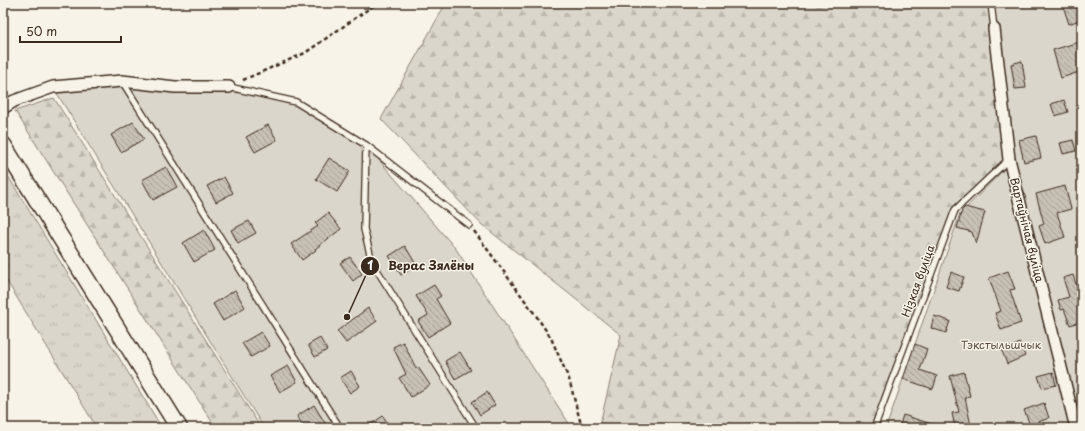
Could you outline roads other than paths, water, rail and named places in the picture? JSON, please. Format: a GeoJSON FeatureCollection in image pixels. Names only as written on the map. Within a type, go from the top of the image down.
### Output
{"type":"FeatureCollection","features":[{"type":"Feature","properties":{"kind":"main road"},"geometry":{"type":"LineString","coordinates":[[3,145],[179,428]]}},
{"type":"Feature","properties":{"kind":"street","name":"Вартаўнічая вуліца"},"geometry":{"type":"LineString","coordinates":[[994,29],[1009,159],[1076,428]]}},
{"type":"Feature","properties":{"kind":"street"},"geometry":{"type":"LineString","coordinates":[[3,108],[14,101],[53,87],[122,81],[175,87],[229,87]]}},
{"type":"Feature","properties":{"kind":"lane"},"geometry":{"type":"LineString","coordinates":[[991,3],[994,29]]}},
{"type":"Feature","properties":{"kind":"lane"},"geometry":{"type":"LineString","coordinates":[[122,81],[340,428]]}},
{"type":"Feature","properties":{"kind":"lane"},"geometry":{"type":"LineString","coordinates":[[229,87],[296,102],[366,145],[469,225]]}},
{"type":"Feature","properties":{"kind":"lane"},"geometry":{"type":"LineString","coordinates":[[366,145],[364,230],[372,262],[476,428]]}},
{"type":"Feature","properties":{"kind":"lane","name":"Нізкая вуліца"},"geometry":{"type":"LineString","coordinates":[[874,428],[955,210],[1009,159]]}},
{"type":"Feature","properties":{"kind":"place","name":"Верас Зялёны"},"geometry":{"type":"Point","coordinates":[347,317]}},
{"type":"Feature","properties":{"kind":"park label","name":"Тэкстыльшчык"},"geometry":{"type":"Point","coordinates":[1001,345]}}]}
